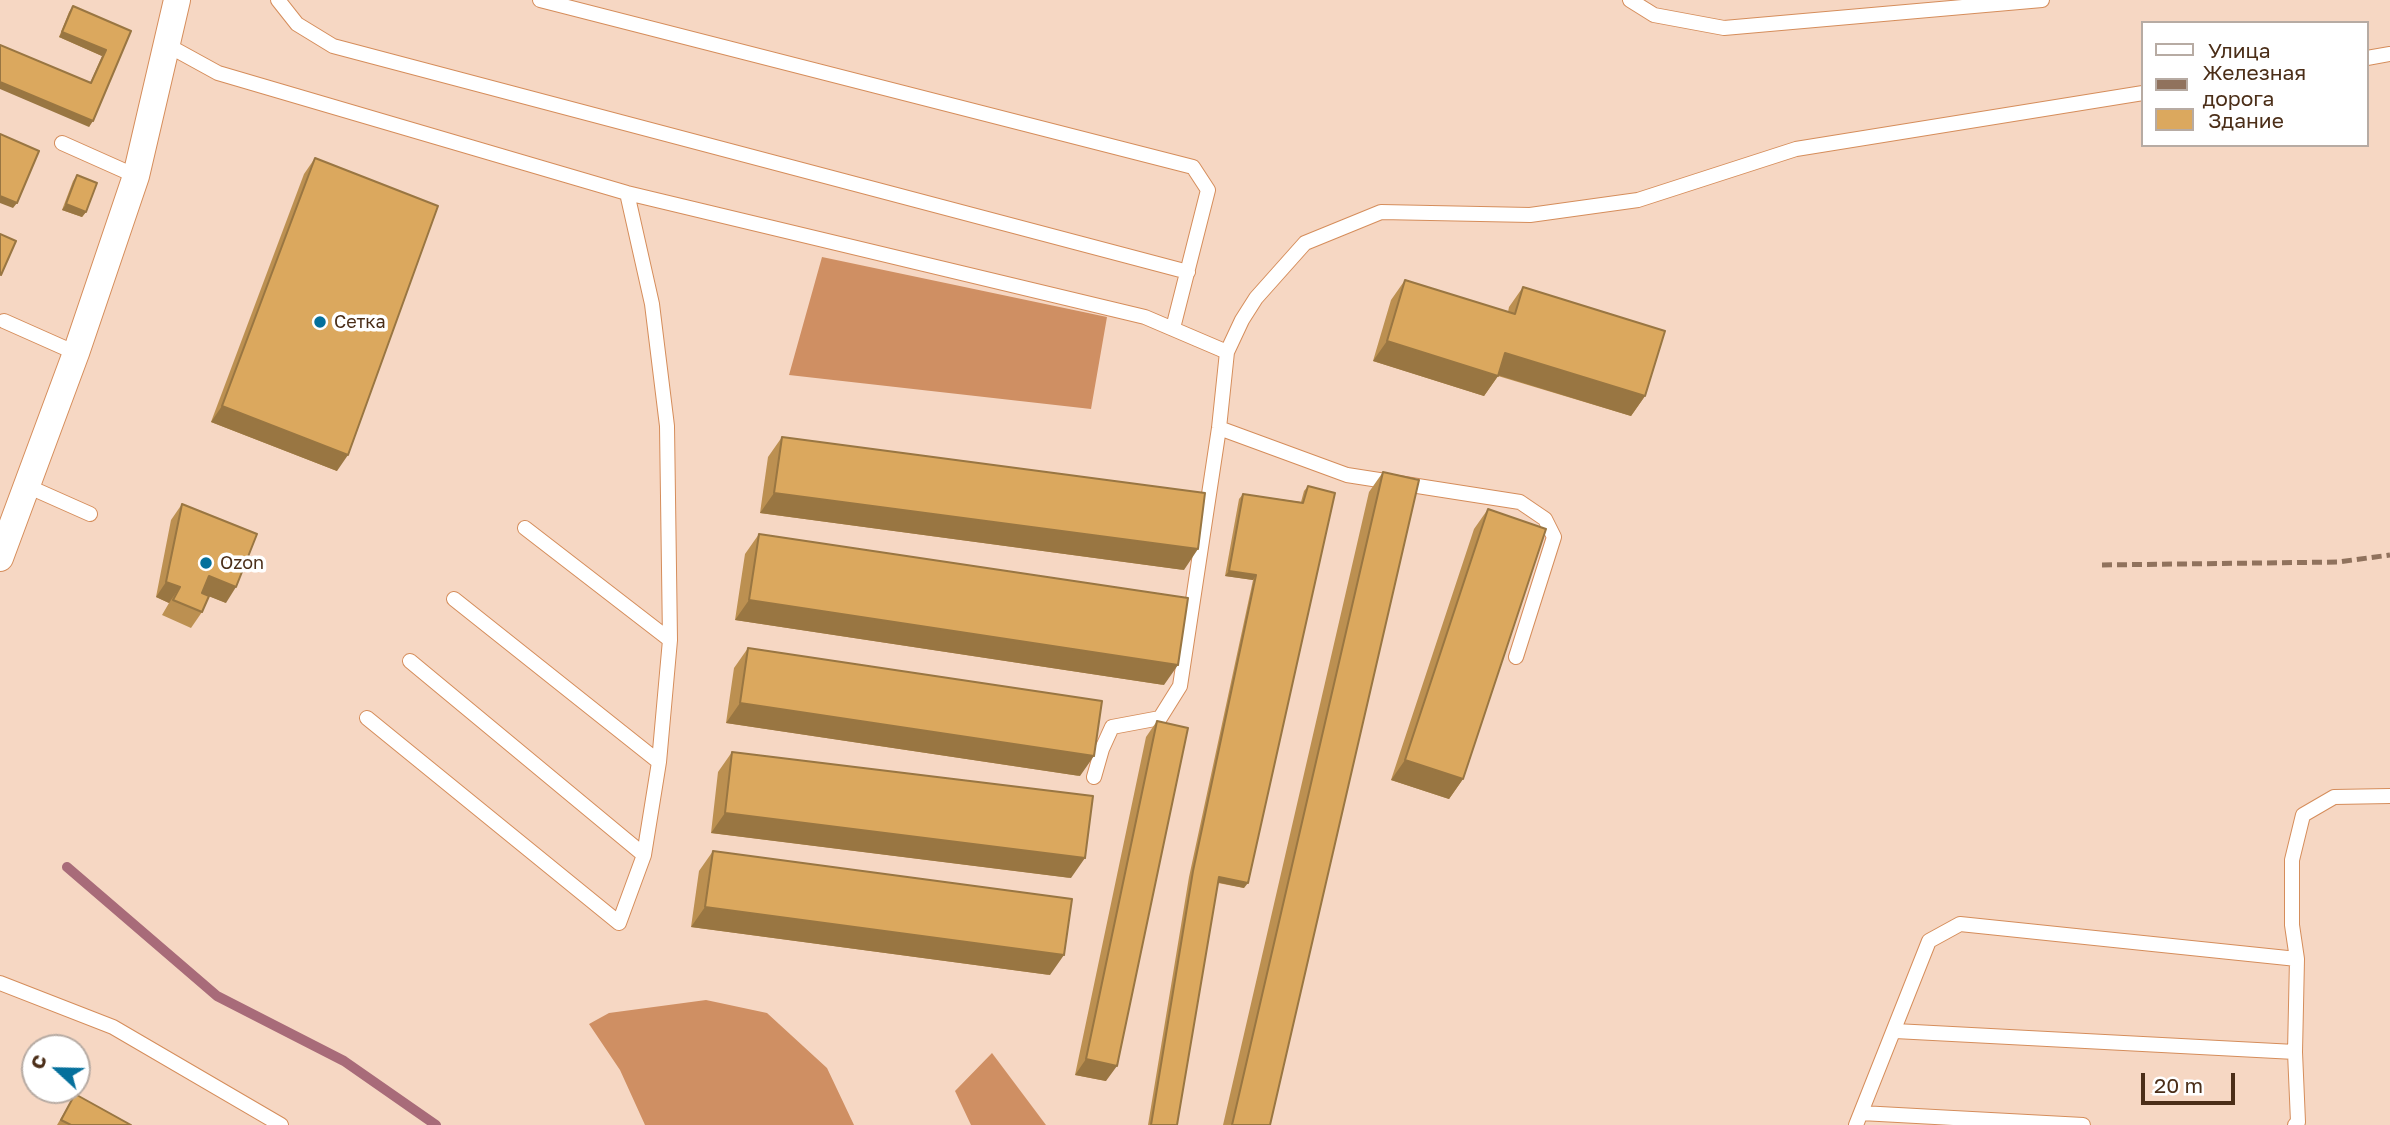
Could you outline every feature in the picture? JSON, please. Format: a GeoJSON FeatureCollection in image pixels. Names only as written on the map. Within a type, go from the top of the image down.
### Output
{"type":"FeatureCollection","features":[{"type":"Feature","properties":{"kind":"street"},"geometry":{"type":"LineString","coordinates":[[0,558],[76,354],[136,176],[177,0]]}},
{"type":"Feature","properties":{"kind":"lane"},"geometry":{"type":"LineString","coordinates":[[278,0],[297,24],[333,46],[1188,272]]}},
{"type":"Feature","properties":{"kind":"lane"},"geometry":{"type":"LineString","coordinates":[[540,0],[1193,167],[1208,190],[1173,328]]}},
{"type":"Feature","properties":{"kind":"lane"},"geometry":{"type":"LineString","coordinates":[[1630,0],[1654,15],[1724,28],[2042,0]]}},
{"type":"Feature","properties":{"kind":"lane"},"geometry":{"type":"LineString","coordinates":[[167,45],[218,73],[626,193],[1131,314],[1173,328],[1227,352]]}},
{"type":"Feature","properties":{"kind":"lane"},"geometry":{"type":"LineString","coordinates":[[2369,58],[2390,54]]}},
{"type":"Feature","properties":{"kind":"lane"},"geometry":{"type":"LineString","coordinates":[[1094,776],[1102,748],[1112,727],[1160,718],[1180,686],[1219,428],[1227,352],[1256,298],[1305,243],[1381,212],[1530,215],[1638,200],[1796,149],[2142,93]]}},
{"type":"Feature","properties":{"kind":"lane"},"geometry":{"type":"LineString","coordinates":[[62,142],[136,176]]}},
{"type":"Feature","properties":{"kind":"lane"},"geometry":{"type":"LineString","coordinates":[[367,718],[619,923],[644,855],[659,762],[670,640],[667,426],[652,304],[626,193]]}},
{"type":"Feature","properties":{"kind":"lane"},"geometry":{"type":"LineString","coordinates":[[4,321],[76,354]]}},
{"type":"Feature","properties":{"kind":"lane"},"geometry":{"type":"LineString","coordinates":[[1219,428],[1347,475],[1520,502],[1545,519],[1554,537],[1517,657]]}},
{"type":"Feature","properties":{"kind":"lane"},"geometry":{"type":"LineString","coordinates":[[27,486],[90,514]]}},
{"type":"Feature","properties":{"kind":"lane"},"geometry":{"type":"LineString","coordinates":[[525,528],[670,640]]}},
{"type":"Feature","properties":{"kind":"lane"},"geometry":{"type":"LineString","coordinates":[[454,599],[659,762]]}},
{"type":"Feature","properties":{"kind":"lane"},"geometry":{"type":"LineString","coordinates":[[411,661],[644,855]]}},
{"type":"Feature","properties":{"kind":"lane"},"geometry":{"type":"LineString","coordinates":[[2295,1125],[2298,1122],[2295,1052],[2297,959],[2292,925],[2292,860],[2303,815],[2334,797],[2390,796]]}},
{"type":"Feature","properties":{"kind":"lane"},"geometry":{"type":"LineString","coordinates":[[2083,1125],[1858,1119],[1929,941],[1960,924],[2297,959]]}},
{"type":"Feature","properties":{"kind":"lane"},"geometry":{"type":"LineString","coordinates":[[0,983],[113,1027],[281,1125]]}},
{"type":"Feature","properties":{"kind":"lane"},"geometry":{"type":"LineString","coordinates":[[1895,1031],[2295,1052]]}},
{"type":"Feature","properties":{"kind":"shaded area"},"geometry":{"type":"Polygon","coordinates":[[[822,257],[1107,317],[1091,409],[789,375],[822,257]]]}},
{"type":"Feature","properties":{"kind":"shaded area"},"geometry":{"type":"Polygon","coordinates":[[[706,1000],[767,1013],[827,1068],[854,1125],[645,1125],[620,1070],[589,1024],[609,1013],[706,1000]]]}},
{"type":"Feature","properties":{"kind":"shaded area"},"geometry":{"type":"Polygon","coordinates":[[[992,1053],[1046,1125],[971,1125],[955,1091],[992,1053]]]}},
{"type":"Feature","properties":{"kind":"building"},"geometry":{"type":"Polygon","coordinates":[[[73,6],[131,31],[93,121],[0,82],[0,45],[91,83],[106,50],[62,32],[73,6]]]}},
{"type":"Feature","properties":{"kind":"building"},"geometry":{"type":"Polygon","coordinates":[[[0,134],[39,151],[17,203],[0,196],[0,134]]]}},
{"type":"Feature","properties":{"kind":"building","name":"Сетка"},"geometry":{"type":"Polygon","coordinates":[[[315,158],[438,206],[348,455],[222,406],[315,158]]]}},
{"type":"Feature","properties":{"kind":"building"},"geometry":{"type":"Polygon","coordinates":[[[77,175],[97,183],[86,212],[66,204],[77,175]]]}},
{"type":"Feature","properties":{"kind":"building"},"geometry":{"type":"Polygon","coordinates":[[[0,234],[16,241],[1,275],[0,274],[0,234]]]}},
{"type":"Feature","properties":{"kind":"building"},"geometry":{"type":"Polygon","coordinates":[[[1405,280],[1515,314],[1523,287],[1665,331],[1645,396],[1505,353],[1498,376],[1387,341],[1405,280]]]}},
{"type":"Feature","properties":{"kind":"building"},"geometry":{"type":"Polygon","coordinates":[[[782,437],[1205,493],[1198,549],[774,493],[782,437]]]}},
{"type":"Feature","properties":{"kind":"building"},"geometry":{"type":"Polygon","coordinates":[[[1383,472],[1419,480],[1270,1125],[1232,1125],[1383,472]]]}},
{"type":"Feature","properties":{"kind":"building"},"geometry":{"type":"Polygon","coordinates":[[[1308,486],[1335,493],[1248,883],[1219,877],[1177,1125],[1151,1125],[1193,871],[1256,575],[1229,571],[1243,494],[1303,503],[1308,486]]]}},
{"type":"Feature","properties":{"kind":"building"},"geometry":{"type":"Polygon","coordinates":[[[182,504],[257,534],[236,587],[209,576],[202,593],[209,596],[202,612],[173,600],[180,587],[166,582],[182,504]]]}},
{"type":"Feature","properties":{"kind":"building"},"geometry":{"type":"Polygon","coordinates":[[[1488,509],[1546,529],[1463,779],[1405,760],[1488,509]]]}},
{"type":"Feature","properties":{"kind":"building"},"geometry":{"type":"Polygon","coordinates":[[[759,534],[1188,598],[1178,665],[749,600],[759,534]]]}},
{"type":"Feature","properties":{"kind":"building"},"geometry":{"type":"Polygon","coordinates":[[[748,648],[1102,701],[1094,756],[740,703],[748,648]]]}},
{"type":"Feature","properties":{"kind":"building"},"geometry":{"type":"Polygon","coordinates":[[[1157,721],[1188,728],[1117,1066],[1086,1059],[1157,721]]]}},
{"type":"Feature","properties":{"kind":"building"},"geometry":{"type":"Polygon","coordinates":[[[732,752],[1093,796],[1085,858],[725,813],[732,752]]]}},
{"type":"Feature","properties":{"kind":"building"},"geometry":{"type":"Polygon","coordinates":[[[713,851],[1072,899],[1064,955],[705,907],[713,851]]]}},
{"type":"Feature","properties":{"kind":"building"},"geometry":{"type":"Polygon","coordinates":[[[91,1103],[131,1125],[71,1125],[61,1120],[70,1104],[91,1103]]]}},
{"type":"Feature","properties":{"kind":"waterway"},"geometry":{"type":"LineString","coordinates":[[67,867],[217,996],[344,1061],[436,1125]]}},
{"type":"Feature","properties":{"kind":"railway"},"geometry":{"type":"LineString","coordinates":[[2102,565],[2338,562],[2390,555]]}},
{"type":"Feature","properties":{"kind":"place","name":"Сетка"},"geometry":{"type":"Point","coordinates":[320,322]}},
{"type":"Feature","properties":{"kind":"place","name":"Ozon"},"geometry":{"type":"Point","coordinates":[206,563]}}]}
